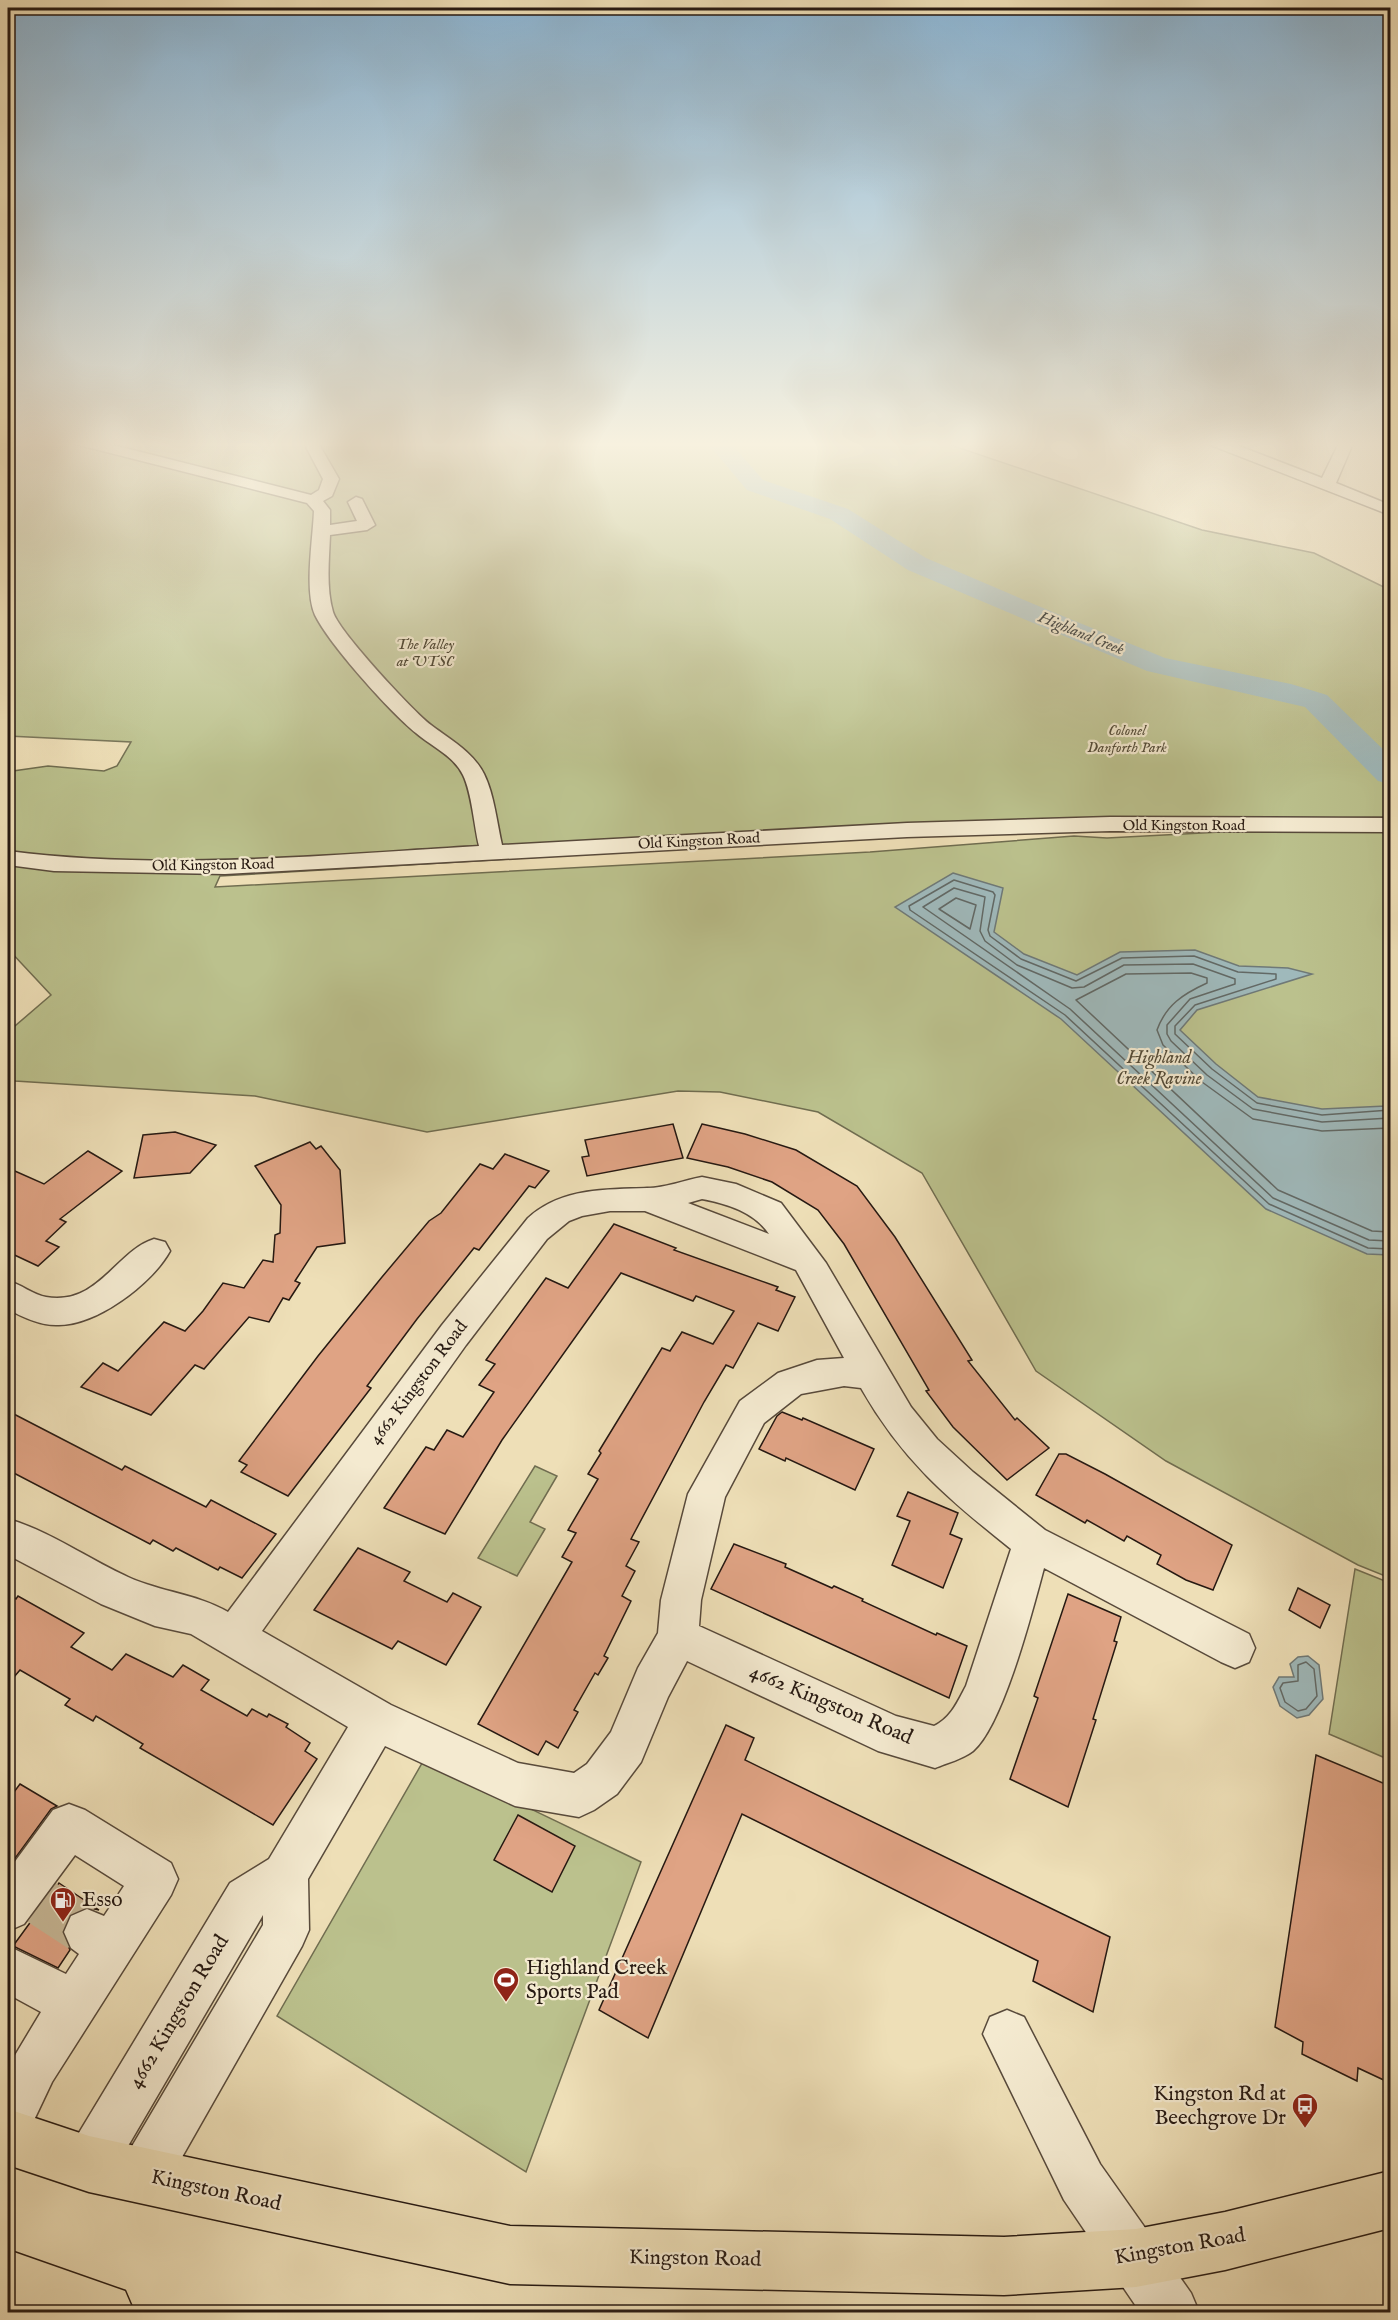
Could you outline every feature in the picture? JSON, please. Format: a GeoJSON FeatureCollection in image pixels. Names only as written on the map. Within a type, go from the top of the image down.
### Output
{"type":"FeatureCollection","features":[{"type":"Feature","properties":{"kind":"main road","name":"Kingston Road"},"geometry":{"type":"LineString","coordinates":[[8,2138],[89,2164],[510,2255],[1004,2266],[1136,2258],[1225,2241],[1390,2200]]}},
{"type":"Feature","properties":{"kind":"main road"},"geometry":{"type":"LineString","coordinates":[[32,2296],[104,2313]]}},
{"type":"Feature","properties":{"kind":"street"},"geometry":{"type":"LineString","coordinates":[[322,549],[320,588],[324,614],[341,639],[392,698],[422,728],[459,755],[474,775],[492,853]]}},
{"type":"Feature","properties":{"kind":"street","name":"Old Kingston Road"},"geometry":{"type":"LineString","coordinates":[[8,858],[54,864],[225,867],[919,829],[1110,824],[1390,825]]}},
{"type":"Feature","properties":{"kind":"street","name":"4662 Kingston Road"},"geometry":{"type":"LineString","coordinates":[[235,1636],[341,1486],[487,1291],[536,1231],[548,1218],[565,1210],[606,1199],[631,1197],[648,1200],[807,1261],[823,1281],[871,1375],[898,1419],[924,1449],[993,1512],[1032,1542],[1234,1647]]}},
{"type":"Feature","properties":{"kind":"street"},"geometry":{"type":"LineString","coordinates":[[8,1294],[43,1310],[78,1307],[111,1291],[154,1251]]}},
{"type":"Feature","properties":{"kind":"street"},"geometry":{"type":"LineString","coordinates":[[8,1536],[115,1591],[155,1607],[198,1616],[376,1720],[515,1784],[545,1791],[579,1795],[602,1779],[626,1747],[653,1683],[678,1638],[681,1600],[707,1494],[752,1412],[790,1383],[817,1375],[844,1372],[871,1375]]}},
{"type":"Feature","properties":{"kind":"street","name":"4662 Kingston Road"},"geometry":{"type":"LineString","coordinates":[[678,1638],[893,1736],[935,1747],[959,1735],[972,1720],[1007,1627],[1032,1542]]}},
{"type":"Feature","properties":{"kind":"street","name":"4662 Kingston Road"},"geometry":{"type":"LineString","coordinates":[[89,2164],[246,1899],[285,1875],[376,1720]]}},
{"type":"Feature","properties":{"kind":"street"},"geometry":{"type":"LineString","coordinates":[[8,2119],[35,2065],[74,2004],[99,1940],[155,1879],[69,1826],[23,1900]]}},
{"type":"Feature","properties":{"kind":"street"},"geometry":{"type":"LineString","coordinates":[[144,2175],[286,1930],[285,1875]]}},
{"type":"Feature","properties":{"kind":"street"},"geometry":{"type":"LineString","coordinates":[[8,1969],[74,2004]]}},
{"type":"Feature","properties":{"kind":"street"},"geometry":{"type":"LineString","coordinates":[[1007,2034],[1082,2182],[1172,2313]]}},
{"type":"Feature","properties":{"kind":"green space"},"geometry":{"type":"Polygon","coordinates":[[[8,549],[1296,549],[1314,553],[1390,590],[1390,817],[1171,820],[220,876],[215,887],[870,852],[1074,836],[1107,838],[1221,832],[1390,832],[1390,1578],[1358,1565],[1166,1461],[1036,1371],[922,1173],[818,1112],[720,1092],[678,1091],[427,1132],[255,1096],[15,1081],[8,1074],[8,1038],[10,1035],[8,1032],[51,995],[8,949],[8,778],[13,771],[48,766],[104,771],[117,766],[131,742],[8,736],[8,549]]]}},
{"type":"Feature","properties":{"kind":"green space"},"geometry":{"type":"Polygon","coordinates":[[[535,1466],[557,1476],[530,1522],[545,1529],[517,1576],[478,1558],[535,1466]]]}},
{"type":"Feature","properties":{"kind":"green space"},"geometry":{"type":"Polygon","coordinates":[[[1355,1569],[1390,1583],[1390,1760],[1329,1734],[1355,1569]]]}},
{"type":"Feature","properties":{"kind":"green space"},"geometry":{"type":"Polygon","coordinates":[[[425,1758],[641,1862],[526,2172],[277,2016],[425,1758]]]}},
{"type":"Feature","properties":{"kind":"water"},"geometry":{"type":"Polygon","coordinates":[[[953,873],[1003,888],[994,932],[1024,954],[1077,975],[1120,952],[1195,950],[1239,966],[1288,968],[1312,974],[1197,1010],[1180,1030],[1216,1064],[1258,1097],[1322,1109],[1386,1106],[1390,1101],[1390,1255],[1367,1254],[1266,1209],[1061,1019],[895,907],[953,873]]]}},
{"type":"Feature","properties":{"kind":"water"},"geometry":{"type":"Polygon","coordinates":[[[1308,1656],[1319,1665],[1323,1699],[1309,1715],[1297,1718],[1280,1706],[1273,1687],[1279,1677],[1294,1677],[1290,1664],[1298,1657],[1308,1656]]]}},
{"type":"Feature","properties":{"kind":"building"},"geometry":{"type":"Polygon","coordinates":[[[673,1124],[683,1158],[587,1176],[582,1157],[589,1156],[585,1140],[673,1124]]]}},
{"type":"Feature","properties":{"kind":"building"},"geometry":{"type":"Polygon","coordinates":[[[702,1124],[745,1134],[796,1150],[857,1186],[895,1237],[972,1360],[968,1361],[1015,1420],[1017,1418],[1049,1448],[1007,1480],[953,1427],[926,1391],[929,1390],[844,1244],[818,1210],[772,1182],[728,1167],[687,1158],[702,1124]]]}},
{"type":"Feature","properties":{"kind":"building"},"geometry":{"type":"Polygon","coordinates":[[[175,1132],[216,1145],[190,1173],[134,1178],[143,1135],[175,1132]]]}},
{"type":"Feature","properties":{"kind":"building"},"geometry":{"type":"Polygon","coordinates":[[[310,1142],[316,1149],[321,1146],[340,1170],[345,1243],[317,1247],[295,1281],[300,1283],[289,1300],[283,1298],[269,1322],[249,1317],[204,1369],[195,1365],[151,1415],[81,1387],[103,1363],[118,1371],[164,1322],[185,1331],[223,1283],[244,1288],[263,1260],[273,1262],[275,1235],[280,1233],[281,1205],[255,1166],[310,1142]]]}},
{"type":"Feature","properties":{"kind":"building"},"geometry":{"type":"Polygon","coordinates":[[[88,1151],[122,1171],[60,1219],[66,1222],[46,1241],[59,1247],[38,1266],[8,1252],[8,1168],[44,1184],[88,1151]]]}},
{"type":"Feature","properties":{"kind":"building"},"geometry":{"type":"Polygon","coordinates":[[[505,1154],[549,1171],[535,1188],[529,1186],[479,1250],[474,1248],[417,1319],[367,1386],[371,1388],[288,1496],[241,1472],[247,1465],[239,1461],[318,1356],[382,1277],[429,1221],[441,1213],[480,1164],[493,1169],[505,1154]]]}},
{"type":"Feature","properties":{"kind":"building"},"geometry":{"type":"Polygon","coordinates":[[[614,1224],[676,1248],[674,1250],[778,1287],[776,1290],[795,1297],[778,1331],[758,1323],[733,1368],[726,1365],[704,1402],[631,1539],[639,1542],[626,1566],[635,1571],[622,1596],[631,1601],[604,1656],[608,1658],[598,1675],[595,1673],[574,1710],[578,1712],[558,1748],[546,1741],[538,1755],[478,1724],[572,1562],[562,1557],[576,1533],[568,1530],[598,1479],[588,1474],[601,1453],[599,1451],[662,1348],[670,1351],[682,1332],[713,1344],[734,1311],[696,1296],[693,1301],[621,1273],[502,1440],[445,1534],[384,1508],[426,1447],[434,1450],[447,1430],[463,1437],[494,1392],[479,1385],[495,1364],[486,1360],[546,1278],[568,1288],[614,1224]]]}},
{"type":"Feature","properties":{"kind":"building"},"geometry":{"type":"Polygon","coordinates":[[[8,1411],[122,1470],[125,1466],[206,1507],[211,1500],[276,1534],[242,1578],[220,1567],[218,1570],[176,1548],[173,1551],[153,1540],[150,1544],[8,1470],[8,1411]]]}},
{"type":"Feature","properties":{"kind":"building"},"geometry":{"type":"Polygon","coordinates":[[[782,1412],[802,1420],[803,1418],[874,1449],[855,1490],[786,1458],[785,1461],[759,1449],[777,1416],[782,1412]]]}},
{"type":"Feature","properties":{"kind":"building"},"geometry":{"type":"Polygon","coordinates":[[[1059,1454],[1066,1454],[1105,1474],[1232,1545],[1213,1590],[1186,1580],[1157,1564],[1161,1555],[1127,1536],[1124,1541],[1087,1520],[1085,1523],[1036,1495],[1059,1454]]]}},
{"type":"Feature","properties":{"kind":"building"},"geometry":{"type":"Polygon","coordinates":[[[908,1492],[958,1513],[950,1534],[962,1539],[943,1588],[892,1565],[910,1521],[897,1516],[908,1492]]]}},
{"type":"Feature","properties":{"kind":"building"},"geometry":{"type":"Polygon","coordinates":[[[734,1544],[786,1564],[785,1567],[863,1599],[862,1601],[936,1635],[937,1633],[967,1646],[949,1698],[711,1589],[734,1544]]]}},
{"type":"Feature","properties":{"kind":"building"},"geometry":{"type":"Polygon","coordinates":[[[358,1548],[410,1572],[404,1581],[447,1602],[453,1593],[481,1607],[446,1665],[398,1641],[392,1649],[314,1610],[358,1548]]]}},
{"type":"Feature","properties":{"kind":"building"},"geometry":{"type":"Polygon","coordinates":[[[1298,1588],[1330,1605],[1320,1628],[1289,1610],[1298,1588]]]}},
{"type":"Feature","properties":{"kind":"building"},"geometry":{"type":"Polygon","coordinates":[[[8,1594],[16,1599],[18,1596],[84,1633],[71,1647],[112,1670],[126,1654],[173,1677],[183,1665],[209,1680],[201,1690],[247,1716],[252,1709],[267,1717],[269,1714],[288,1724],[286,1727],[310,1743],[305,1751],[317,1759],[273,1825],[140,1748],[143,1744],[96,1716],[93,1721],[65,1705],[70,1699],[20,1670],[8,1684],[8,1594]]]}},
{"type":"Feature","properties":{"kind":"building"},"geometry":{"type":"Polygon","coordinates":[[[1068,1594],[1121,1617],[1114,1641],[1117,1642],[1093,1719],[1096,1720],[1068,1807],[1010,1779],[1038,1698],[1034,1696],[1068,1594]]]}},
{"type":"Feature","properties":{"kind":"building"},"geometry":{"type":"Polygon","coordinates":[[[726,1725],[754,1738],[745,1760],[1110,1937],[1093,2012],[1033,1981],[1038,1961],[742,1814],[648,2038],[599,2010],[726,1725]]]}},
{"type":"Feature","properties":{"kind":"building"},"geometry":{"type":"Polygon","coordinates":[[[1316,1755],[1390,1786],[1388,2082],[1358,2068],[1357,2081],[1302,2054],[1303,2042],[1275,2027],[1316,1755]]]}},
{"type":"Feature","properties":{"kind":"building"},"geometry":{"type":"Polygon","coordinates":[[[20,1784],[57,1806],[51,1809],[8,1868],[8,1800],[20,1784]]]}},
{"type":"Feature","properties":{"kind":"building"},"geometry":{"type":"Polygon","coordinates":[[[518,1815],[575,1846],[552,1892],[494,1860],[518,1815]]]}},
{"type":"Feature","properties":{"kind":"building"},"geometry":{"type":"Polygon","coordinates":[[[59,1883],[99,1910],[86,1907],[69,1915],[62,1933],[70,1950],[58,1968],[13,1946],[59,1883]]]}},
{"type":"Feature","properties":{"kind":"waterway","name":"Highland Creek"},"geometry":{"type":"LineString","coordinates":[[894,549],[917,564],[1157,665],[1291,693],[1316,701],[1390,774]]}},
{"type":"Feature","properties":{"kind":"tunnel"},"geometry":{"type":"LineString","coordinates":[[41,1902],[87,1932]]}},
{"type":"Feature","properties":{"kind":"place","name":"Esso"},"geometry":{"type":"Point","coordinates":[63,1923]}},
{"type":"Feature","properties":{"kind":"place","name":"Highland Creek Sports Pad"},"geometry":{"type":"Point","coordinates":[506,2003]}},
{"type":"Feature","properties":{"kind":"place","name":"Kingston Rd at Beechgrove Dr"},"geometry":{"type":"Point","coordinates":[1305,2129]}},
{"type":"Feature","properties":{"kind":"park label","name":"The Valley at UTSC"},"geometry":{"type":"Point","coordinates":[425,652]}},
{"type":"Feature","properties":{"kind":"park label","name":"Colonel Danforth Park"},"geometry":{"type":"Point","coordinates":[1127,738]}},
{"type":"Feature","properties":{"kind":"park label","name":"Highland Creek Ravine"},"geometry":{"type":"Point","coordinates":[1159,1068]}}]}
